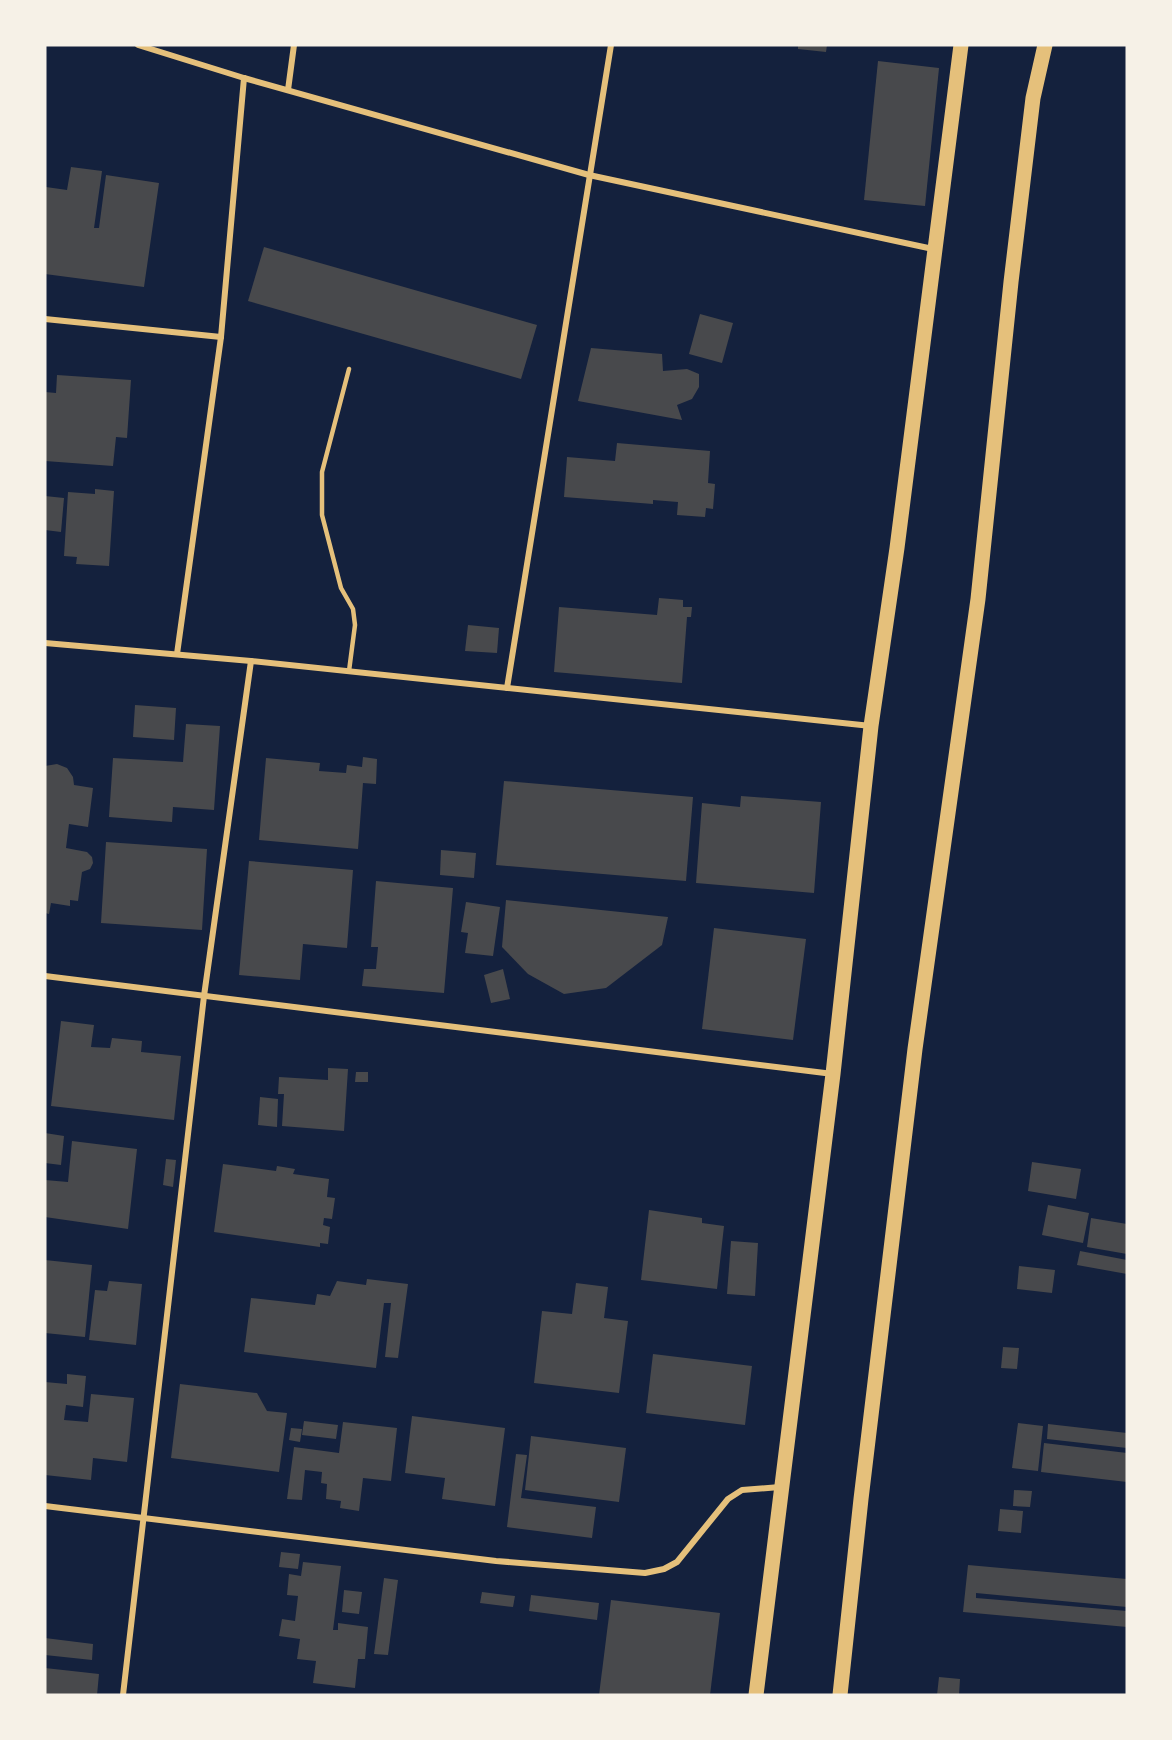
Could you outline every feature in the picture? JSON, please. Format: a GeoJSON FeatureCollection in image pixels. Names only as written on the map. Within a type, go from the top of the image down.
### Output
{"type":"FeatureCollection","features":[{"type":"Feature","properties":{"kind":"main road"},"geometry":{"type":"LineString","coordinates":[[756,1695],[833,1074],[871,726],[897,548],[961,45]]}},
{"type":"Feature","properties":{"kind":"main road"},"geometry":{"type":"LineString","coordinates":[[840,1695],[915,1049],[978,598],[1033,98],[1045,45]]}},
{"type":"Feature","properties":{"kind":"street"},"geometry":{"type":"LineString","coordinates":[[138,45],[244,78],[589,175],[934,249]]}},
{"type":"Feature","properties":{"kind":"street"},"geometry":{"type":"LineString","coordinates":[[288,90],[294,45]]}},
{"type":"Feature","properties":{"kind":"street"},"geometry":{"type":"LineString","coordinates":[[507,688],[611,45]]}},
{"type":"Feature","properties":{"kind":"street"},"geometry":{"type":"LineString","coordinates":[[177,654],[221,337],[244,78]]}},
{"type":"Feature","properties":{"kind":"street"},"geometry":{"type":"LineString","coordinates":[[45,320],[221,337]]}},
{"type":"Feature","properties":{"kind":"street"},"geometry":{"type":"LineString","coordinates":[[45,643],[251,661],[871,726]]}},
{"type":"Feature","properties":{"kind":"street"},"geometry":{"type":"LineString","coordinates":[[123,1695],[204,996],[251,661]]}},
{"type":"Feature","properties":{"kind":"street"},"geometry":{"type":"LineString","coordinates":[[45,976],[833,1074]]}},
{"type":"Feature","properties":{"kind":"street"},"geometry":{"type":"LineString","coordinates":[[45,1506],[496,1562],[645,1573],[664,1569],[677,1562],[728,1499],[742,1490],[783,1487]]}},
{"type":"Feature","properties":{"kind":"lane"},"geometry":{"type":"LineString","coordinates":[[349,369],[322,472],[322,515],[341,588],[353,609],[355,625],[349,671]]}},
{"type":"Feature","properties":{"kind":"building"},"geometry":{"type":"Polygon","coordinates":[[[798,45],[827,45],[826,52],[798,49],[798,45]]]}},
{"type":"Feature","properties":{"kind":"building"},"geometry":{"type":"Polygon","coordinates":[[[878,61],[939,68],[925,206],[864,200],[878,61]]]}},
{"type":"Feature","properties":{"kind":"building"},"geometry":{"type":"Polygon","coordinates":[[[71,167],[102,171],[94,228],[99,228],[106,175],[159,183],[144,287],[45,274],[46,187],[67,190],[71,167]]]}},
{"type":"Feature","properties":{"kind":"building"},"geometry":{"type":"Polygon","coordinates":[[[264,247],[537,325],[521,379],[248,301],[264,247]]]}},
{"type":"Feature","properties":{"kind":"building"},"geometry":{"type":"Polygon","coordinates":[[[700,314],[733,323],[722,363],[689,354],[700,314]]]}},
{"type":"Feature","properties":{"kind":"building"},"geometry":{"type":"Polygon","coordinates":[[[591,348],[662,354],[663,371],[687,369],[699,374],[699,387],[692,399],[677,405],[682,420],[578,401],[591,348]]]}},
{"type":"Feature","properties":{"kind":"building"},"geometry":{"type":"Polygon","coordinates":[[[57,375],[131,380],[127,438],[116,437],[113,466],[45,461],[45,392],[56,393],[57,375]]]}},
{"type":"Feature","properties":{"kind":"building"},"geometry":{"type":"Polygon","coordinates":[[[617,443],[710,451],[708,483],[715,484],[713,509],[706,508],[705,517],[677,515],[678,502],[653,500],[653,504],[564,497],[567,457],[615,461],[617,443]]]}},
{"type":"Feature","properties":{"kind":"building"},"geometry":{"type":"Polygon","coordinates":[[[95,489],[114,491],[109,566],[76,564],[77,557],[64,556],[68,492],[95,494],[95,489]]]}},
{"type":"Feature","properties":{"kind":"building"},"geometry":{"type":"Polygon","coordinates":[[[45,496],[64,498],[61,532],[45,530],[45,496]]]}},
{"type":"Feature","properties":{"kind":"building"},"geometry":{"type":"Polygon","coordinates":[[[659,598],[683,600],[683,607],[692,607],[691,617],[687,617],[682,683],[554,672],[559,607],[657,615],[659,598]]]}},
{"type":"Feature","properties":{"kind":"building"},"geometry":{"type":"Polygon","coordinates":[[[468,625],[499,628],[497,653],[465,651],[468,625]]]}},
{"type":"Feature","properties":{"kind":"building"},"geometry":{"type":"Polygon","coordinates":[[[135,705],[176,708],[174,740],[133,737],[135,705]]]}},
{"type":"Feature","properties":{"kind":"building"},"geometry":{"type":"Polygon","coordinates":[[[186,724],[220,726],[214,810],[173,807],[172,822],[109,817],[113,758],[183,762],[186,724]]]}},
{"type":"Feature","properties":{"kind":"building"},"geometry":{"type":"Polygon","coordinates":[[[363,757],[377,759],[376,784],[363,783],[358,849],[259,840],[266,758],[320,763],[319,771],[346,773],[347,765],[362,767],[363,757]]]}},
{"type":"Feature","properties":{"kind":"building"},"geometry":{"type":"Polygon","coordinates":[[[57,764],[67,768],[73,777],[74,785],[93,788],[88,827],[69,824],[66,848],[87,852],[92,857],[93,863],[90,869],[82,872],[78,901],[70,900],[70,906],[51,903],[49,914],[45,913],[45,766],[57,764]]]}},
{"type":"Feature","properties":{"kind":"building"},"geometry":{"type":"Polygon","coordinates":[[[504,781],[693,797],[686,881],[496,865],[504,781]]]}},
{"type":"Feature","properties":{"kind":"building"},"geometry":{"type":"Polygon","coordinates":[[[741,796],[821,802],[814,893],[696,883],[702,803],[740,807],[741,796]]]}},
{"type":"Feature","properties":{"kind":"building"},"geometry":{"type":"Polygon","coordinates":[[[106,842],[207,849],[202,930],[101,923],[106,842]]]}},
{"type":"Feature","properties":{"kind":"building"},"geometry":{"type":"Polygon","coordinates":[[[441,850],[476,853],[474,878],[440,875],[441,850]]]}},
{"type":"Feature","properties":{"kind":"building"},"geometry":{"type":"Polygon","coordinates":[[[249,861],[353,870],[347,948],[303,944],[300,980],[239,975],[249,861]]]}},
{"type":"Feature","properties":{"kind":"building"},"geometry":{"type":"Polygon","coordinates":[[[376,881],[453,888],[444,993],[362,986],[364,969],[376,969],[378,947],[371,947],[376,881]]]}},
{"type":"Feature","properties":{"kind":"building"},"geometry":{"type":"Polygon","coordinates":[[[506,900],[668,917],[662,945],[606,988],[564,994],[528,974],[502,947],[506,900]]]}},
{"type":"Feature","properties":{"kind":"building"},"geometry":{"type":"Polygon","coordinates":[[[466,902],[500,907],[493,956],[465,953],[468,933],[461,932],[466,902]]]}},
{"type":"Feature","properties":{"kind":"building"},"geometry":{"type":"Polygon","coordinates":[[[714,928],[806,939],[793,1040],[702,1029],[714,928]]]}},
{"type":"Feature","properties":{"kind":"building"},"geometry":{"type":"Polygon","coordinates":[[[503,969],[510,999],[491,1003],[484,975],[503,969]]]}},
{"type":"Feature","properties":{"kind":"building"},"geometry":{"type":"Polygon","coordinates":[[[61,1021],[94,1025],[91,1047],[110,1048],[112,1038],[142,1041],[141,1052],[181,1056],[174,1120],[51,1106],[61,1021]]]}},
{"type":"Feature","properties":{"kind":"building"},"geometry":{"type":"Polygon","coordinates":[[[328,1068],[348,1069],[344,1131],[282,1126],[284,1094],[278,1094],[279,1077],[328,1080],[328,1068]]]}},
{"type":"Feature","properties":{"kind":"building"},"geometry":{"type":"Polygon","coordinates":[[[356,1072],[368,1072],[368,1082],[355,1082],[356,1072]]]}},
{"type":"Feature","properties":{"kind":"building"},"geometry":{"type":"Polygon","coordinates":[[[260,1097],[278,1099],[277,1127],[258,1125],[260,1097]]]}},
{"type":"Feature","properties":{"kind":"building"},"geometry":{"type":"Polygon","coordinates":[[[45,1133],[64,1136],[61,1165],[45,1163],[45,1133]]]}},
{"type":"Feature","properties":{"kind":"building"},"geometry":{"type":"Polygon","coordinates":[[[72,1141],[137,1149],[128,1229],[45,1217],[45,1180],[68,1182],[72,1141]]]}},
{"type":"Feature","properties":{"kind":"building"},"geometry":{"type":"Polygon","coordinates":[[[166,1159],[176,1160],[173,1187],[163,1185],[166,1159]]]}},
{"type":"Feature","properties":{"kind":"building"},"geometry":{"type":"Polygon","coordinates":[[[1032,1162],[1081,1169],[1076,1199],[1028,1191],[1032,1162]]]}},
{"type":"Feature","properties":{"kind":"building"},"geometry":{"type":"Polygon","coordinates":[[[223,1164],[276,1171],[277,1166],[295,1169],[293,1174],[329,1179],[327,1197],[335,1198],[332,1219],[324,1218],[323,1225],[330,1227],[328,1244],[320,1243],[320,1247],[214,1232],[223,1164]]]}},
{"type":"Feature","properties":{"kind":"building"},"geometry":{"type":"Polygon","coordinates":[[[1048,1205],[1089,1213],[1083,1243],[1042,1235],[1048,1205]]]}},
{"type":"Feature","properties":{"kind":"building"},"geometry":{"type":"Polygon","coordinates":[[[649,1210],[702,1218],[702,1223],[724,1226],[717,1289],[641,1280],[649,1210]]]}},
{"type":"Feature","properties":{"kind":"building"},"geometry":{"type":"Polygon","coordinates":[[[1091,1218],[1127,1224],[1127,1254],[1087,1247],[1091,1218]]]}},
{"type":"Feature","properties":{"kind":"building"},"geometry":{"type":"Polygon","coordinates":[[[731,1241],[758,1243],[755,1296],[727,1294],[731,1241]]]}},
{"type":"Feature","properties":{"kind":"building"},"geometry":{"type":"Polygon","coordinates":[[[1080,1251],[1127,1260],[1127,1274],[1077,1265],[1080,1251]]]}},
{"type":"Feature","properties":{"kind":"building"},"geometry":{"type":"Polygon","coordinates":[[[45,1260],[92,1265],[85,1337],[45,1333],[45,1260]]]}},
{"type":"Feature","properties":{"kind":"building"},"geometry":{"type":"Polygon","coordinates":[[[1019,1266],[1055,1270],[1052,1293],[1017,1289],[1019,1266]]]}},
{"type":"Feature","properties":{"kind":"building"},"geometry":{"type":"Polygon","coordinates":[[[367,1279],[408,1284],[398,1358],[385,1357],[391,1303],[384,1303],[376,1368],[244,1352],[251,1298],[315,1305],[317,1294],[330,1296],[337,1281],[366,1285],[367,1279]]]}},
{"type":"Feature","properties":{"kind":"building"},"geometry":{"type":"Polygon","coordinates":[[[109,1281],[142,1284],[136,1345],[89,1340],[95,1290],[107,1291],[109,1281]]]}},
{"type":"Feature","properties":{"kind":"building"},"geometry":{"type":"Polygon","coordinates":[[[576,1283],[608,1287],[604,1318],[628,1321],[619,1393],[534,1383],[542,1311],[572,1314],[576,1283]]]}},
{"type":"Feature","properties":{"kind":"building"},"geometry":{"type":"Polygon","coordinates":[[[1003,1347],[1019,1348],[1017,1369],[1001,1368],[1003,1347]]]}},
{"type":"Feature","properties":{"kind":"building"},"geometry":{"type":"Polygon","coordinates":[[[653,1354],[752,1366],[745,1425],[646,1413],[653,1354]]]}},
{"type":"Feature","properties":{"kind":"building"},"geometry":{"type":"Polygon","coordinates":[[[67,1374],[86,1376],[83,1407],[66,1405],[64,1420],[88,1422],[91,1394],[134,1398],[127,1462],[93,1458],[91,1480],[45,1475],[45,1382],[67,1384],[67,1374]]]}},
{"type":"Feature","properties":{"kind":"building"},"geometry":{"type":"Polygon","coordinates":[[[180,1384],[257,1393],[267,1411],[287,1413],[279,1472],[171,1458],[180,1384]]]}},
{"type":"Feature","properties":{"kind":"building"},"geometry":{"type":"Polygon","coordinates":[[[412,1416],[505,1428],[495,1506],[442,1499],[445,1478],[405,1473],[412,1416]]]}},
{"type":"Feature","properties":{"kind":"building"},"geometry":{"type":"Polygon","coordinates":[[[304,1421],[338,1425],[336,1439],[302,1435],[304,1421]]]}},
{"type":"Feature","properties":{"kind":"building"},"geometry":{"type":"Polygon","coordinates":[[[343,1422],[397,1428],[391,1481],[363,1478],[359,1511],[340,1508],[341,1501],[326,1499],[327,1484],[321,1483],[322,1472],[305,1470],[302,1500],[287,1499],[294,1447],[339,1453],[343,1422]]]}},
{"type":"Feature","properties":{"kind":"building"},"geometry":{"type":"Polygon","coordinates":[[[1018,1423],[1043,1426],[1038,1471],[1012,1468],[1018,1423]]]}},
{"type":"Feature","properties":{"kind":"building"},"geometry":{"type":"Polygon","coordinates":[[[1048,1424],[1127,1433],[1127,1448],[1047,1439],[1048,1424]]]}},
{"type":"Feature","properties":{"kind":"building"},"geometry":{"type":"Polygon","coordinates":[[[291,1428],[302,1429],[300,1442],[289,1440],[291,1428]]]}},
{"type":"Feature","properties":{"kind":"building"},"geometry":{"type":"Polygon","coordinates":[[[531,1436],[626,1448],[619,1502],[525,1490],[531,1436]]]}},
{"type":"Feature","properties":{"kind":"building"},"geometry":{"type":"Polygon","coordinates":[[[1044,1443],[1127,1453],[1127,1482],[1041,1472],[1044,1443]]]}},
{"type":"Feature","properties":{"kind":"building"},"geometry":{"type":"Polygon","coordinates":[[[516,1454],[527,1455],[521,1498],[596,1507],[592,1538],[507,1527],[516,1454]]]}},
{"type":"Feature","properties":{"kind":"building"},"geometry":{"type":"Polygon","coordinates":[[[1014,1490],[1032,1491],[1030,1507],[1013,1506],[1014,1490]]]}},
{"type":"Feature","properties":{"kind":"building"},"geometry":{"type":"Polygon","coordinates":[[[1000,1509],[1023,1511],[1021,1533],[998,1531],[1000,1509]]]}},
{"type":"Feature","properties":{"kind":"building"},"geometry":{"type":"Polygon","coordinates":[[[281,1552],[300,1554],[298,1569],[279,1567],[281,1552]]]}},
{"type":"Feature","properties":{"kind":"building"},"geometry":{"type":"Polygon","coordinates":[[[303,1562],[341,1566],[333,1630],[338,1630],[338,1623],[368,1627],[365,1659],[358,1659],[355,1688],[313,1683],[316,1661],[297,1659],[300,1639],[279,1636],[282,1619],[295,1621],[298,1596],[287,1595],[289,1574],[301,1576],[303,1562]]]}},
{"type":"Feature","properties":{"kind":"building"},"geometry":{"type":"Polygon","coordinates":[[[968,1565],[1127,1579],[1127,1607],[976,1593],[976,1598],[1127,1611],[1127,1627],[963,1612],[968,1565]]]}},
{"type":"Feature","properties":{"kind":"building"},"geometry":{"type":"Polygon","coordinates":[[[384,1578],[398,1580],[388,1655],[374,1654],[384,1578]]]}},
{"type":"Feature","properties":{"kind":"building"},"geometry":{"type":"Polygon","coordinates":[[[344,1590],[362,1592],[359,1614],[342,1612],[344,1590]]]}},
{"type":"Feature","properties":{"kind":"building"},"geometry":{"type":"Polygon","coordinates":[[[482,1592],[515,1596],[513,1607],[480,1603],[482,1592]]]}},
{"type":"Feature","properties":{"kind":"building"},"geometry":{"type":"Polygon","coordinates":[[[531,1595],[599,1603],[597,1620],[529,1611],[531,1595]]]}},
{"type":"Feature","properties":{"kind":"building"},"geometry":{"type":"Polygon","coordinates":[[[611,1600],[720,1613],[710,1695],[599,1695],[611,1600]]]}},
{"type":"Feature","properties":{"kind":"building"},"geometry":{"type":"Polygon","coordinates":[[[45,1638],[93,1644],[92,1660],[45,1655],[45,1638]]]}},
{"type":"Feature","properties":{"kind":"building"},"geometry":{"type":"Polygon","coordinates":[[[45,1668],[99,1674],[97,1695],[45,1695],[45,1668]]]}},
{"type":"Feature","properties":{"kind":"building"},"geometry":{"type":"Polygon","coordinates":[[[939,1677],[960,1679],[959,1695],[937,1695],[939,1677]]]}}]}
